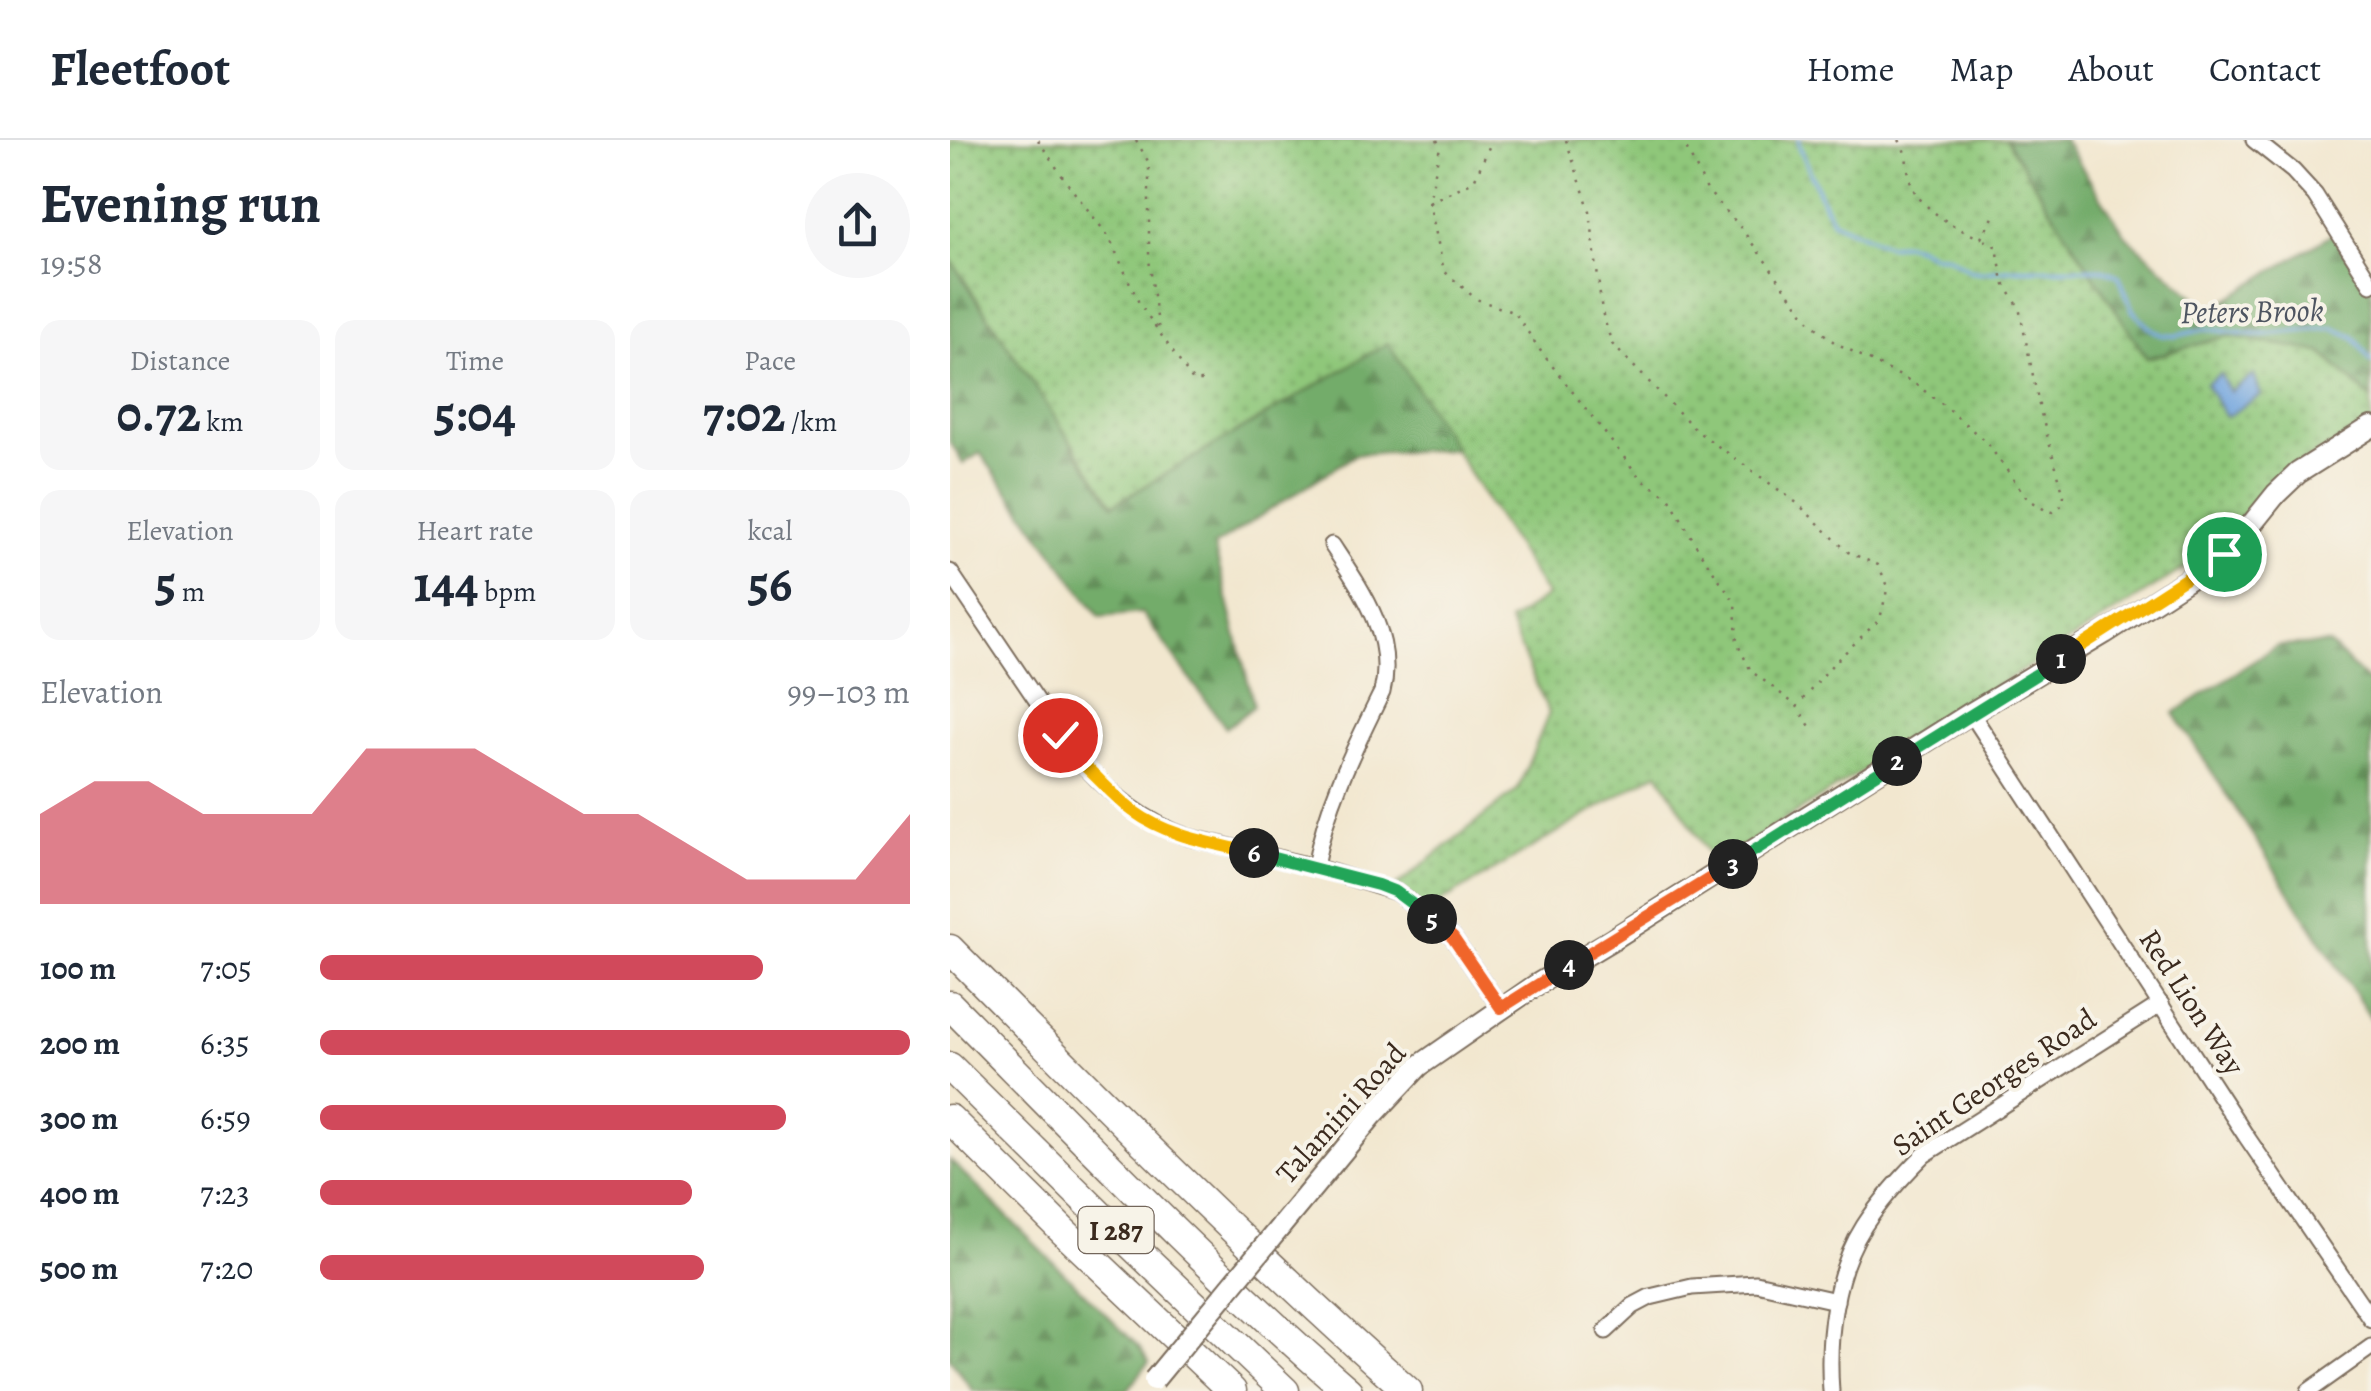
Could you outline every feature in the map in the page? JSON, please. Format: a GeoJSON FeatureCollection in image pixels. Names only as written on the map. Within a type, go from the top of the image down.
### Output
{"type":"FeatureCollection","features":[{"type":"Feature","properties":{"kind":"highway","name":"I 287"},"geometry":{"type":"LineString","coordinates":[[950,948],[1134,1136],[1408,1391]]}},
{"type":"Feature","properties":{"kind":"highway","name":"I 287"},"geometry":{"type":"LineString","coordinates":[[950,1005],[1135,1192],[1348,1391]]}},
{"type":"Feature","properties":{"kind":"highway","name":"I 287"},"geometry":{"type":"LineString","coordinates":[[950,1067],[1285,1391]]}},
{"type":"Feature","properties":{"kind":"highway","name":"I 287"},"geometry":{"type":"LineString","coordinates":[[950,1119],[1232,1391]]}},
{"type":"Feature","properties":{"kind":"street"},"geometry":{"type":"LineString","coordinates":[[2254,140],[2315,195],[2371,284]]}},
{"type":"Feature","properties":{"kind":"street","name":"Talamini Road"},"geometry":{"type":"LineString","coordinates":[[1149,1386],[1372,1116],[1419,1066],[1501,1008],[2201,571],[2238,540],[2298,474],[2371,427]]}},
{"type":"Feature","properties":{"kind":"street"},"geometry":{"type":"LineString","coordinates":[[1315,867],[1320,834],[1339,781],[1386,677],[1386,655],[1377,622],[1366,597],[1332,545]]}},
{"type":"Feature","properties":{"kind":"street"},"geometry":{"type":"LineString","coordinates":[[950,572],[1070,748],[1134,812],[1188,838],[1315,867],[1396,892],[1453,938],[1501,1008]]}},
{"type":"Feature","properties":{"kind":"street","name":"Red Lion Way"},"geometry":{"type":"LineString","coordinates":[[1972,714],[2246,1136],[2371,1318]]}},
{"type":"Feature","properties":{"kind":"street","name":"Saint Georges Road"},"geometry":{"type":"LineString","coordinates":[[1831,1391],[1836,1302],[1843,1272],[1862,1228],[1897,1182],[1924,1155],[2161,1004]]}},
{"type":"Feature","properties":{"kind":"street"},"geometry":{"type":"LineString","coordinates":[[1606,1331],[1633,1306],[1650,1297],[1692,1287],[1756,1283],[1836,1302]]}},
{"type":"Feature","properties":{"kind":"street"},"geometry":{"type":"LineString","coordinates":[[2309,1391],[2371,1347]]}},
{"type":"Feature","properties":{"kind":"path"},"geometry":{"type":"LineString","coordinates":[[1038,140],[1109,238],[1139,303],[1159,334],[1193,381],[1208,381]]}},
{"type":"Feature","properties":{"kind":"path"},"geometry":{"type":"LineString","coordinates":[[1136,140],[1149,163],[1150,259],[1159,334]]}},
{"type":"Feature","properties":{"kind":"path"},"geometry":{"type":"LineString","coordinates":[[1437,140],[1440,147],[1430,202],[1444,271],[1476,299],[1515,312],[1542,353],[1641,479],[1669,496],[1700,552],[1736,602],[1737,643],[1751,671],[1796,706],[1813,731]]}},
{"type":"Feature","properties":{"kind":"path"},"geometry":{"type":"LineString","coordinates":[[1430,202],[1474,181],[1490,147],[1489,140]]}},
{"type":"Feature","properties":{"kind":"path"},"geometry":{"type":"LineString","coordinates":[[1566,140],[1590,211],[1602,312],[1612,344],[1697,431],[1797,503],[1848,552],[1878,566],[1888,586],[1880,620],[1796,706]]}},
{"type":"Feature","properties":{"kind":"path"},"geometry":{"type":"LineString","coordinates":[[1682,140],[1707,190],[1738,223],[1813,325],[1834,342],[1914,383],[1946,407],[1987,444],[2026,498],[2053,512],[2062,504],[2062,482],[2040,410],[2019,307],[2003,282],[2000,255],[1991,242],[1952,225],[1923,203],[1910,181],[1908,159],[1900,140]]}},
{"type":"Feature","properties":{"kind":"path"},"geometry":{"type":"LineString","coordinates":[[1982,238],[1995,214]]}},
{"type":"Feature","properties":{"kind":"green space"},"geometry":{"type":"Polygon","coordinates":[[[950,140],[2006,140],[2147,358],[2229,335],[2321,352],[2371,398],[2371,424],[2274,478],[2213,550],[1715,864],[1658,772],[1421,914],[1389,892],[1518,789],[1549,713],[1509,622],[1547,596],[1388,344],[1113,505],[950,259],[950,140]]]}},
{"type":"Feature","properties":{"kind":"green space"},"geometry":{"type":"Polygon","coordinates":[[[2006,140],[2064,140],[2126,236],[2209,310],[2334,233],[2371,289],[2371,398],[2321,352],[2229,336],[2147,358],[2006,140]]]}},
{"type":"Feature","properties":{"kind":"green space"},"geometry":{"type":"Polygon","coordinates":[[[950,259],[1113,505],[1388,343],[1455,449],[1356,454],[1214,546],[1254,706],[1226,728],[1142,613],[1100,617],[980,453],[963,464],[950,441],[950,259]]]}},
{"type":"Feature","properties":{"kind":"green space"},"geometry":{"type":"Polygon","coordinates":[[[2329,644],[2371,681],[2371,1019],[2174,713],[2277,646],[2329,644]]]}},
{"type":"Feature","properties":{"kind":"green space"},"geometry":{"type":"Polygon","coordinates":[[[950,1160],[1139,1347],[1149,1362],[1127,1391],[973,1391],[950,1358],[950,1160]]]}},
{"type":"Feature","properties":{"kind":"water"},"geometry":{"type":"Polygon","coordinates":[[[2220,374],[2230,392],[2254,375],[2261,395],[2226,417],[2206,384],[2220,374]]]}},
{"type":"Feature","properties":{"kind":"waterway","name":"Peters Brook"},"geometry":{"type":"LineString","coordinates":[[1799,140],[1833,221],[1889,246],[1903,243],[1921,248],[1932,255],[1947,256],[1971,271],[2101,269],[2119,276],[2133,311],[2162,335],[2206,329],[2259,335],[2333,328],[2354,337],[2371,361]]}},
{"type":"Feature","properties":{"kind":"route"},"geometry":{"type":"LineString","coordinates":[[1060,735],[1134,812],[1169,831],[1315,867],[1396,892],[1453,938],[1501,1008],[2105,633],[2224,554]]}}]}
